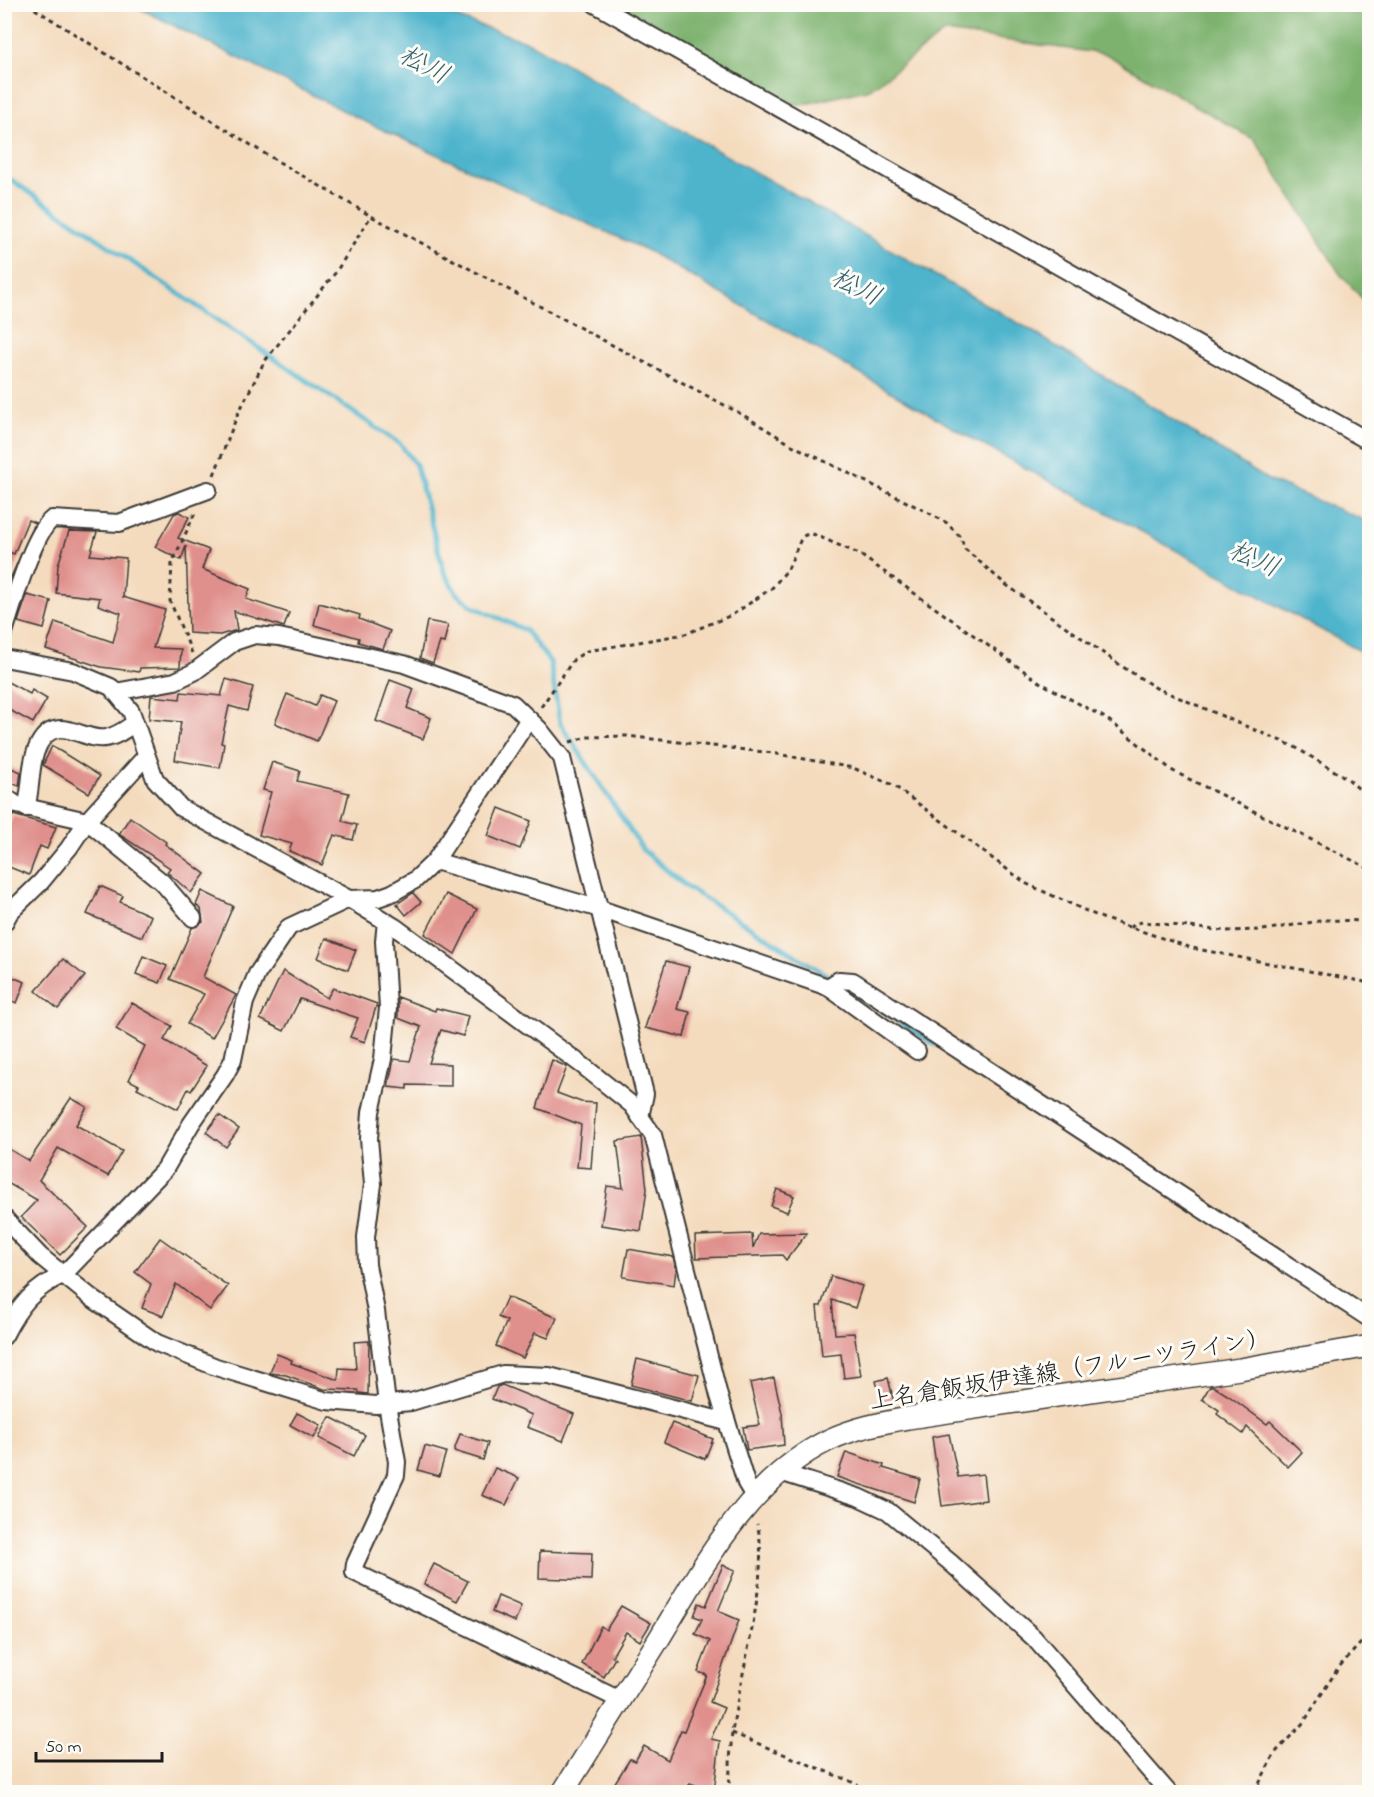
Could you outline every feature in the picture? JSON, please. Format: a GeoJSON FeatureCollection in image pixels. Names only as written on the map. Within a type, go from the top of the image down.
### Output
{"type":"FeatureCollection","features":[{"type":"Feature","properties":{"kind":"main road","name":"上名倉飯坂伊達線（フルーツライン）"},"geometry":{"type":"LineString","coordinates":[[563,1792],[701,1570],[749,1506],[783,1473],[829,1440],[861,1427],[1370,1346]]}},
{"type":"Feature","properties":{"kind":"street"},"geometry":{"type":"LineString","coordinates":[[595,4],[1370,442]]}},
{"type":"Feature","properties":{"kind":"street"},"geometry":{"type":"LineString","coordinates":[[4,632],[25,570],[45,525],[52,519],[119,523],[208,490]]}},
{"type":"Feature","properties":{"kind":"street"},"geometry":{"type":"LineString","coordinates":[[115,692],[175,681],[201,667],[234,642],[255,635],[404,664],[513,704],[562,758],[645,1094],[640,1117]]}},
{"type":"Feature","properties":{"kind":"street"},"geometry":{"type":"LineString","coordinates":[[4,658],[73,671],[100,681],[115,692],[131,711],[155,779],[181,808],[350,898],[386,921],[582,1065],[632,1105],[653,1135],[728,1422],[746,1482],[749,1506]]}},
{"type":"Feature","properties":{"kind":"street"},"geometry":{"type":"LineString","coordinates":[[4,1336],[21,1304],[46,1283],[64,1274],[165,1169],[191,1124],[225,1076],[233,1060],[249,993],[257,974],[289,927],[350,898],[378,898],[415,880],[435,861],[529,719]]}},
{"type":"Feature","properties":{"kind":"street"},"geometry":{"type":"LineString","coordinates":[[26,808],[32,788],[33,762],[39,744],[45,736],[60,729],[75,729],[105,739],[135,723]]}},
{"type":"Feature","properties":{"kind":"street"},"geometry":{"type":"LineString","coordinates":[[4,923],[10,912],[41,882],[69,848],[87,820],[146,756]]}},
{"type":"Feature","properties":{"kind":"street"},"geometry":{"type":"LineString","coordinates":[[4,796],[26,808],[87,820],[162,882],[193,918]]}},
{"type":"Feature","properties":{"kind":"street"},"geometry":{"type":"LineString","coordinates":[[435,861],[600,909],[828,987],[918,1051]]}},
{"type":"Feature","properties":{"kind":"street"},"geometry":{"type":"LineString","coordinates":[[386,921],[384,941],[388,1008],[383,1059],[371,1112],[369,1139],[374,1184],[366,1237],[367,1265],[376,1311],[387,1404],[397,1462],[396,1475],[355,1564],[354,1572],[620,1700]]}},
{"type":"Feature","properties":{"kind":"street"},"geometry":{"type":"LineString","coordinates":[[828,987],[839,980],[853,981],[1370,1319]]}},
{"type":"Feature","properties":{"kind":"street"},"geometry":{"type":"LineString","coordinates":[[4,1218],[40,1256],[93,1299],[157,1343],[216,1367],[327,1401],[387,1404],[411,1402],[503,1374],[549,1376],[728,1422]]}},
{"type":"Feature","properties":{"kind":"street"},"geometry":{"type":"LineString","coordinates":[[783,1473],[858,1497],[888,1510],[1034,1638],[1168,1792]]}},
{"type":"Feature","properties":{"kind":"path"},"geometry":{"type":"LineString","coordinates":[[27,4],[262,152],[371,216],[732,409],[792,445],[947,523],[961,538],[965,549],[1005,584],[1156,688],[1293,747],[1348,779],[1370,799]]}},
{"type":"Feature","properties":{"kind":"path"},"geometry":{"type":"LineString","coordinates":[[201,667],[179,626],[170,601],[172,562],[208,490],[237,416],[264,362],[336,272],[371,216]]}},
{"type":"Feature","properties":{"kind":"path"},"geometry":{"type":"LineString","coordinates":[[529,719],[574,659],[587,651],[695,632],[732,615],[772,588],[788,569],[800,541],[805,536],[813,534],[859,554],[1041,683],[1107,719],[1173,771],[1370,869]]}},
{"type":"Feature","properties":{"kind":"path"},"geometry":{"type":"LineString","coordinates":[[554,747],[587,737],[627,736],[772,753],[853,768],[893,785],[1027,884],[1102,918],[1192,948],[1370,983]]}},
{"type":"Feature","properties":{"kind":"path"},"geometry":{"type":"LineString","coordinates":[[1131,928],[1135,923],[1144,922],[1226,931],[1254,930],[1326,920],[1370,921]]}},
{"type":"Feature","properties":{"kind":"path"},"geometry":{"type":"LineString","coordinates":[[729,1792],[732,1733],[760,1554],[758,1524],[749,1506]]}},
{"type":"Feature","properties":{"kind":"path"},"geometry":{"type":"LineString","coordinates":[[1256,1792],[1274,1754],[1304,1722],[1338,1668],[1370,1633]]}},
{"type":"Feature","properties":{"kind":"path"},"geometry":{"type":"LineString","coordinates":[[732,1733],[852,1782],[870,1792]]}},
{"type":"Feature","properties":{"kind":"green space"},"geometry":{"type":"Polygon","coordinates":[[[612,5],[1369,5],[1369,306],[1340,274],[1255,140],[1106,54],[945,32],[870,89],[801,105],[738,90],[612,5]]]}},
{"type":"Feature","properties":{"kind":"water","name":"松川"},"geometry":{"type":"Polygon","coordinates":[[[133,5],[421,5],[528,42],[1027,328],[1268,480],[1369,522],[1369,656],[974,440],[648,251],[368,123],[133,5]]]}},
{"type":"Feature","properties":{"kind":"building"},"geometry":{"type":"Polygon","coordinates":[[[179,512],[189,517],[178,538],[209,550],[202,569],[250,589],[246,599],[289,613],[284,627],[234,611],[237,630],[220,635],[189,633],[186,546],[181,560],[155,547],[174,514],[179,512]]]}},
{"type":"Feature","properties":{"kind":"building"},"geometry":{"type":"Polygon","coordinates":[[[28,520],[35,523],[11,577],[4,574],[4,550],[14,554],[28,520]]]}},
{"type":"Feature","properties":{"kind":"building"},"geometry":{"type":"Polygon","coordinates":[[[69,531],[97,532],[90,555],[126,558],[123,597],[165,610],[153,648],[181,649],[180,667],[140,668],[139,672],[101,667],[46,649],[55,622],[113,642],[121,613],[98,605],[100,598],[56,593],[58,565],[69,531]]]}},
{"type":"Feature","properties":{"kind":"building"},"geometry":{"type":"Polygon","coordinates":[[[27,595],[51,601],[44,629],[18,622],[27,595]]]}},
{"type":"Feature","properties":{"kind":"building"},"geometry":{"type":"Polygon","coordinates":[[[319,603],[360,615],[359,619],[390,631],[383,649],[358,642],[359,638],[314,625],[319,603]]]}},
{"type":"Feature","properties":{"kind":"building"},"geometry":{"type":"Polygon","coordinates":[[[427,621],[448,625],[444,643],[440,642],[433,663],[420,658],[427,621]]]}},
{"type":"Feature","properties":{"kind":"building"},"geometry":{"type":"Polygon","coordinates":[[[226,679],[253,687],[247,711],[229,706],[221,743],[224,744],[220,768],[175,760],[181,722],[149,719],[151,696],[180,699],[181,692],[221,696],[226,679]]]}},
{"type":"Feature","properties":{"kind":"building"},"geometry":{"type":"Polygon","coordinates":[[[4,680],[30,694],[32,690],[47,699],[33,723],[4,707],[4,680]]]}},
{"type":"Feature","properties":{"kind":"building"},"geometry":{"type":"Polygon","coordinates":[[[390,680],[414,689],[407,708],[431,718],[423,739],[376,721],[390,680]]]}},
{"type":"Feature","properties":{"kind":"building"},"geometry":{"type":"Polygon","coordinates":[[[287,694],[315,706],[320,695],[334,701],[317,741],[275,723],[287,694]]]}},
{"type":"Feature","properties":{"kind":"building"},"geometry":{"type":"Polygon","coordinates":[[[52,746],[100,776],[89,793],[43,765],[52,746]]]}},
{"type":"Feature","properties":{"kind":"building"},"geometry":{"type":"Polygon","coordinates":[[[272,762],[300,771],[297,781],[349,793],[342,821],[357,825],[353,840],[334,835],[322,865],[289,851],[292,844],[259,835],[271,792],[263,790],[272,762]]]}},
{"type":"Feature","properties":{"kind":"building"},"geometry":{"type":"Polygon","coordinates":[[[4,765],[21,772],[19,786],[4,780],[4,765]]]}},
{"type":"Feature","properties":{"kind":"building"},"geometry":{"type":"Polygon","coordinates":[[[499,808],[531,821],[520,849],[488,836],[499,808]]]}},
{"type":"Feature","properties":{"kind":"building"},"geometry":{"type":"Polygon","coordinates":[[[13,815],[56,827],[47,849],[40,846],[29,875],[4,865],[4,835],[13,815]]]}},
{"type":"Feature","properties":{"kind":"building"},"geometry":{"type":"Polygon","coordinates":[[[130,817],[166,842],[165,844],[205,874],[191,893],[167,872],[170,868],[119,834],[130,817]]]}},
{"type":"Feature","properties":{"kind":"building"},"geometry":{"type":"Polygon","coordinates":[[[100,886],[123,896],[120,902],[151,916],[142,937],[87,914],[100,886]]]}},
{"type":"Feature","properties":{"kind":"building"},"geometry":{"type":"Polygon","coordinates":[[[202,891],[233,906],[203,977],[236,995],[212,1038],[187,1024],[204,994],[170,979],[192,928],[203,922],[201,909],[196,905],[202,891]]]}},
{"type":"Feature","properties":{"kind":"building"},"geometry":{"type":"Polygon","coordinates":[[[413,893],[421,902],[406,915],[397,904],[413,893]]]}},
{"type":"Feature","properties":{"kind":"building"},"geometry":{"type":"Polygon","coordinates":[[[446,894],[477,909],[455,954],[425,934],[446,894]]]}},
{"type":"Feature","properties":{"kind":"building"},"geometry":{"type":"Polygon","coordinates":[[[326,938],[356,950],[348,970],[318,958],[326,938]]]}},
{"type":"Feature","properties":{"kind":"building"},"geometry":{"type":"Polygon","coordinates":[[[143,956],[167,966],[160,983],[136,974],[143,956]]]}},
{"type":"Feature","properties":{"kind":"building"},"geometry":{"type":"Polygon","coordinates":[[[63,959],[85,976],[58,1009],[36,991],[63,959]]]}},
{"type":"Feature","properties":{"kind":"building"},"geometry":{"type":"Polygon","coordinates":[[[666,961],[689,967],[677,1009],[690,1012],[684,1037],[645,1028],[666,961]]]}},
{"type":"Feature","properties":{"kind":"building"},"geometry":{"type":"Polygon","coordinates":[[[283,971],[327,998],[333,988],[377,1004],[365,1042],[350,1037],[358,1018],[300,999],[284,1031],[260,1019],[283,971]]]}},
{"type":"Feature","properties":{"kind":"building"},"geometry":{"type":"Polygon","coordinates":[[[4,974],[25,982],[17,1003],[4,998],[4,974]]]}},
{"type":"Feature","properties":{"kind":"building"},"geometry":{"type":"Polygon","coordinates":[[[398,997],[435,1011],[436,1008],[468,1016],[463,1036],[441,1030],[429,1063],[451,1064],[451,1086],[407,1085],[407,1089],[388,1087],[394,1059],[410,1061],[421,1027],[398,1018],[398,997]]]}},
{"type":"Feature","properties":{"kind":"building"},"geometry":{"type":"Polygon","coordinates":[[[132,1003],[172,1026],[164,1040],[207,1066],[191,1091],[188,1089],[178,1109],[137,1088],[139,1085],[129,1080],[145,1046],[116,1029],[132,1003]]]}},
{"type":"Feature","properties":{"kind":"building"},"geometry":{"type":"Polygon","coordinates":[[[552,1060],[567,1067],[557,1093],[581,1102],[596,1103],[591,1168],[577,1167],[581,1125],[537,1108],[552,1060]]]}},
{"type":"Feature","properties":{"kind":"building"},"geometry":{"type":"Polygon","coordinates":[[[71,1098],[87,1107],[76,1125],[122,1151],[108,1176],[58,1148],[39,1180],[88,1227],[60,1255],[21,1217],[37,1200],[4,1181],[4,1146],[29,1161],[71,1098]]]}},
{"type":"Feature","properties":{"kind":"building"},"geometry":{"type":"Polygon","coordinates":[[[219,1115],[239,1129],[226,1147],[206,1132],[219,1115]]]}},
{"type":"Feature","properties":{"kind":"building"},"geometry":{"type":"Polygon","coordinates":[[[641,1137],[647,1189],[641,1231],[601,1225],[607,1186],[623,1188],[617,1141],[641,1137]]]}},
{"type":"Feature","properties":{"kind":"building"},"geometry":{"type":"Polygon","coordinates":[[[777,1189],[794,1196],[787,1212],[771,1206],[777,1189]]]}},
{"type":"Feature","properties":{"kind":"building"},"geometry":{"type":"Polygon","coordinates":[[[807,1233],[786,1260],[782,1255],[696,1258],[695,1236],[752,1234],[753,1248],[759,1234],[807,1233]]]}},
{"type":"Feature","properties":{"kind":"building"},"geometry":{"type":"Polygon","coordinates":[[[160,1238],[228,1286],[210,1310],[176,1284],[163,1316],[142,1308],[151,1284],[135,1272],[160,1238]]]}},
{"type":"Feature","properties":{"kind":"building"},"geometry":{"type":"Polygon","coordinates":[[[628,1249],[673,1257],[676,1269],[674,1285],[623,1277],[628,1249]]]}},
{"type":"Feature","properties":{"kind":"building"},"geometry":{"type":"Polygon","coordinates":[[[831,1276],[862,1286],[855,1308],[832,1300],[835,1334],[854,1333],[861,1376],[844,1378],[841,1354],[822,1356],[817,1306],[821,1306],[831,1276]]]}},
{"type":"Feature","properties":{"kind":"building"},"geometry":{"type":"Polygon","coordinates":[[[507,1297],[557,1318],[548,1338],[535,1333],[523,1358],[496,1346],[507,1321],[498,1317],[507,1297]]]}},
{"type":"Feature","properties":{"kind":"building"},"geometry":{"type":"Polygon","coordinates":[[[369,1341],[368,1394],[359,1393],[358,1390],[324,1389],[286,1375],[270,1373],[277,1354],[292,1360],[291,1363],[338,1380],[339,1368],[356,1369],[354,1342],[369,1341]]]}},
{"type":"Feature","properties":{"kind":"building"},"geometry":{"type":"Polygon","coordinates":[[[637,1359],[699,1375],[692,1401],[631,1385],[637,1359]]]}},
{"type":"Feature","properties":{"kind":"building"},"geometry":{"type":"Polygon","coordinates":[[[774,1378],[782,1413],[784,1445],[747,1450],[743,1427],[760,1425],[750,1383],[774,1378]]]}},
{"type":"Feature","properties":{"kind":"building"},"geometry":{"type":"Polygon","coordinates":[[[888,1378],[894,1402],[882,1405],[876,1381],[888,1378]]]}},
{"type":"Feature","properties":{"kind":"building"},"geometry":{"type":"Polygon","coordinates":[[[502,1385],[574,1414],[563,1441],[527,1427],[532,1415],[492,1399],[497,1387],[502,1385]]]}},
{"type":"Feature","properties":{"kind":"building"},"geometry":{"type":"Polygon","coordinates":[[[1210,1386],[1229,1396],[1267,1424],[1270,1421],[1302,1452],[1288,1467],[1247,1427],[1243,1434],[1217,1414],[1219,1410],[1202,1399],[1210,1386]]]}},
{"type":"Feature","properties":{"kind":"building"},"geometry":{"type":"Polygon","coordinates":[[[297,1413],[321,1425],[314,1438],[290,1425],[297,1413]]]}},
{"type":"Feature","properties":{"kind":"building"},"geometry":{"type":"Polygon","coordinates":[[[330,1417],[365,1435],[354,1456],[319,1438],[330,1417]]]}},
{"type":"Feature","properties":{"kind":"building"},"geometry":{"type":"Polygon","coordinates":[[[672,1423],[713,1439],[705,1459],[664,1442],[672,1423]]]}},
{"type":"Feature","properties":{"kind":"building"},"geometry":{"type":"Polygon","coordinates":[[[460,1434],[488,1443],[483,1460],[454,1451],[460,1434]]]}},
{"type":"Feature","properties":{"kind":"building"},"geometry":{"type":"Polygon","coordinates":[[[949,1434],[958,1477],[983,1474],[986,1500],[942,1506],[932,1437],[949,1434]]]}},
{"type":"Feature","properties":{"kind":"building"},"geometry":{"type":"Polygon","coordinates":[[[425,1446],[446,1452],[439,1476],[418,1470],[425,1446]]]}},
{"type":"Feature","properties":{"kind":"building"},"geometry":{"type":"Polygon","coordinates":[[[846,1452],[884,1465],[883,1468],[920,1479],[914,1502],[837,1477],[846,1452]]]}},
{"type":"Feature","properties":{"kind":"building"},"geometry":{"type":"Polygon","coordinates":[[[495,1468],[519,1478],[506,1505],[482,1495],[495,1468]]]}},
{"type":"Feature","properties":{"kind":"building"},"geometry":{"type":"Polygon","coordinates":[[[540,1551],[592,1553],[591,1580],[539,1578],[540,1551]]]}},
{"type":"Feature","properties":{"kind":"building"},"geometry":{"type":"Polygon","coordinates":[[[434,1564],[468,1581],[457,1601],[424,1584],[434,1564]]]}},
{"type":"Feature","properties":{"kind":"building"},"geometry":{"type":"Polygon","coordinates":[[[723,1565],[735,1570],[718,1611],[739,1620],[710,1702],[724,1708],[711,1739],[720,1741],[714,1792],[690,1783],[685,1792],[609,1792],[630,1759],[635,1761],[644,1746],[668,1760],[681,1730],[684,1731],[707,1675],[698,1672],[710,1641],[695,1634],[702,1619],[694,1616],[699,1603],[706,1606],[723,1565]]]}},
{"type":"Feature","properties":{"kind":"building"},"geometry":{"type":"Polygon","coordinates":[[[498,1596],[521,1606],[515,1622],[492,1612],[498,1596]]]}},
{"type":"Feature","properties":{"kind":"building"},"geometry":{"type":"Polygon","coordinates":[[[621,1606],[651,1623],[640,1641],[626,1632],[612,1656],[615,1658],[604,1677],[582,1664],[601,1626],[606,1630],[621,1606]]]}},
{"type":"Feature","properties":{"kind":"waterway"},"geometry":{"type":"LineString","coordinates":[[4,175],[400,444],[416,465],[444,572],[457,594],[474,607],[525,630],[550,662],[560,723],[643,850],[688,888],[833,979]]}},
{"type":"Feature","properties":{"kind":"waterway"},"geometry":{"type":"LineString","coordinates":[[843,986],[936,1045]]}}]}
